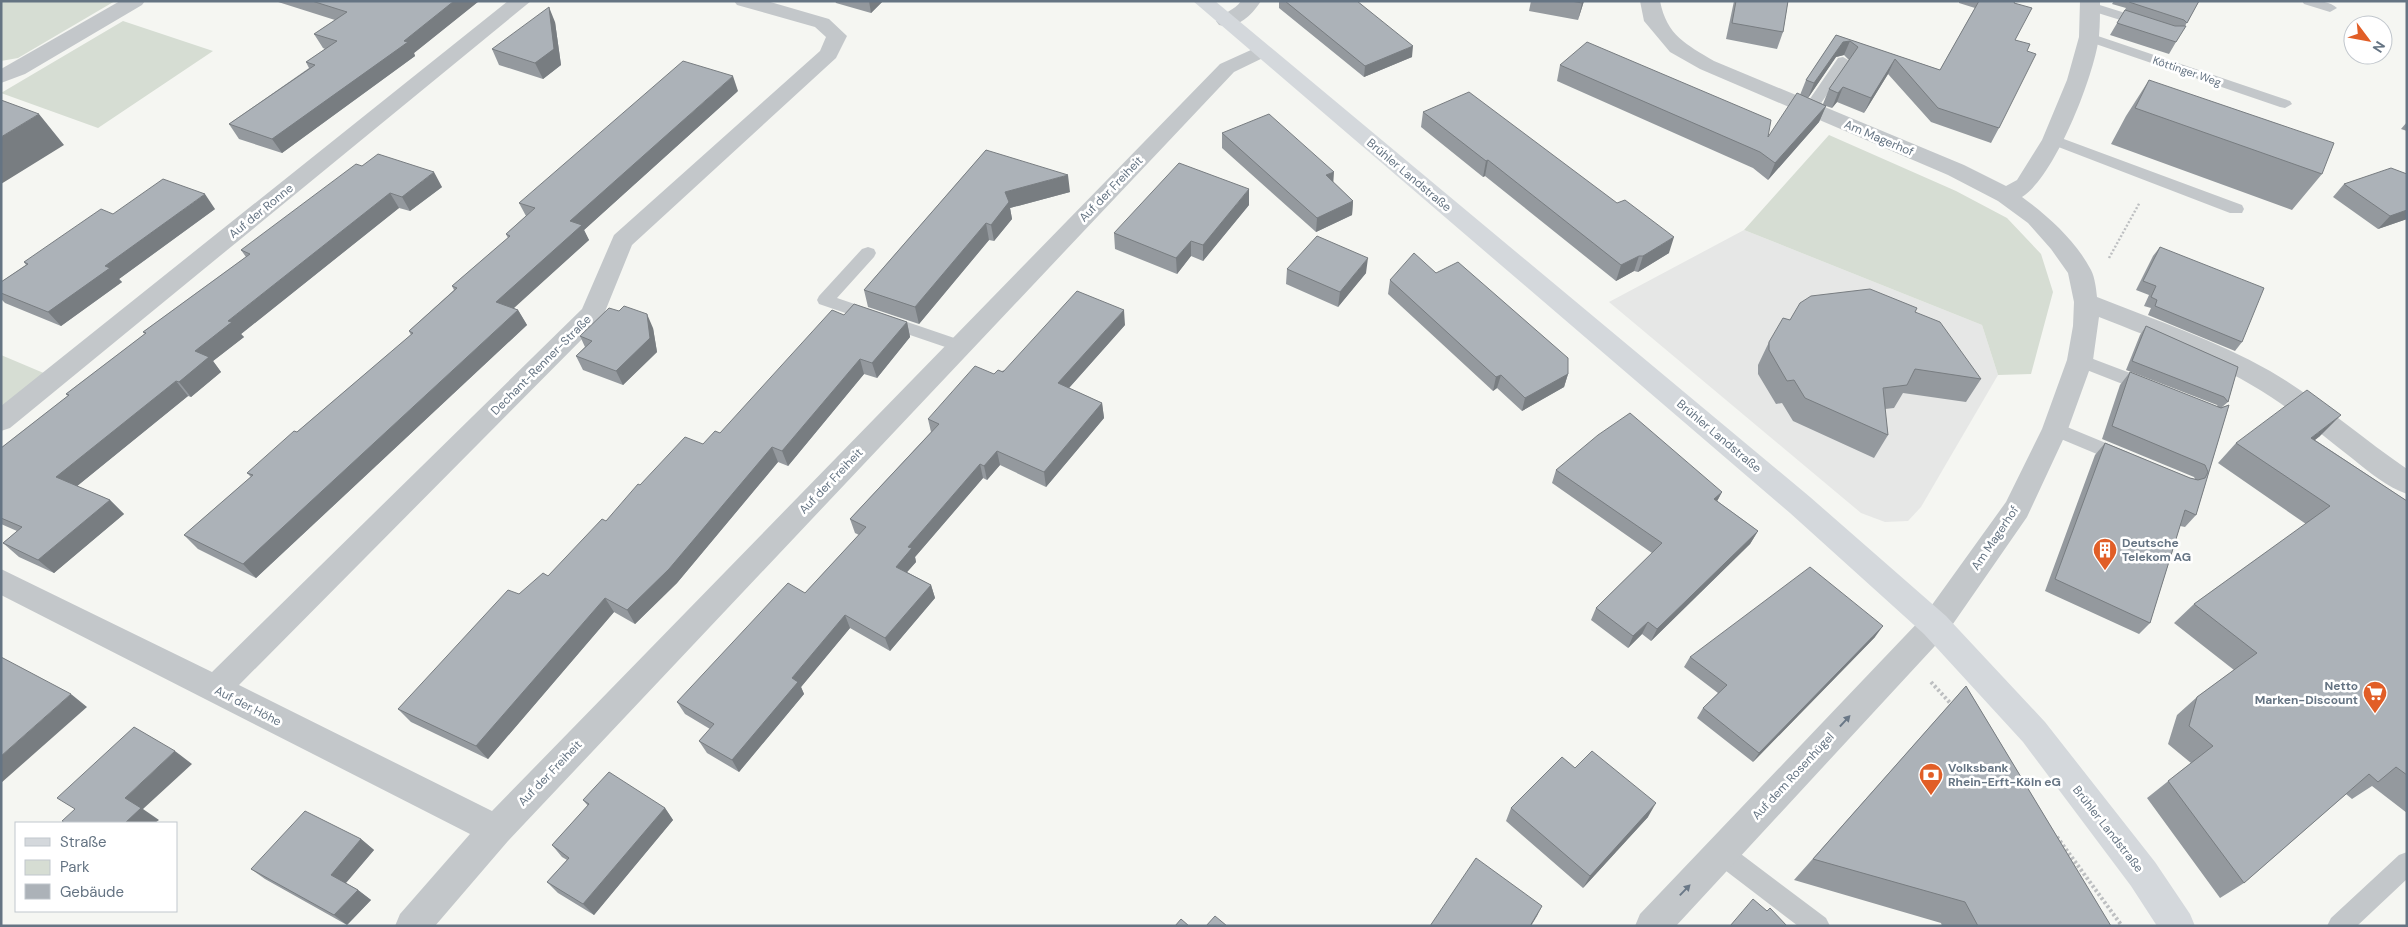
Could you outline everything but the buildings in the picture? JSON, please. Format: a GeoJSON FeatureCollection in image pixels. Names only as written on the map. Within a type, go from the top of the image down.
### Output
{"type":"FeatureCollection","features":[{"type":"Feature","properties":{"kind":"street"},"geometry":{"type":"LineString","coordinates":[[1,77],[18,70],[134,1]]}},
{"type":"Feature","properties":{"kind":"street","name":"Auf der Ronne"},"geometry":{"type":"LineString","coordinates":[[1,421],[521,1]]}},
{"type":"Feature","properties":{"kind":"street","name":"Dechant-Renner-Straße"},"geometry":{"type":"LineString","coordinates":[[215,689],[593,313],[622,241],[829,54],[837,36],[822,23],[744,1]]}},
{"type":"Feature","properties":{"kind":"street","name":"Brühler Landstraße"},"geometry":{"type":"LineString","coordinates":[[1203,1],[1792,498],[1935,625],[2034,732],[2143,874],[2178,926]]}},
{"type":"Feature","properties":{"kind":"street"},"geometry":{"type":"LineString","coordinates":[[1226,21],[1245,10],[1252,1]]}},
{"type":"Feature","properties":{"kind":"street","name":"Am Magerhof"},"geometry":{"type":"LineString","coordinates":[[1650,1],[1654,21],[1677,48],[1707,65],[1956,170],[2006,196],[2036,218],[2059,243],[2080,272],[2086,302],[2086,326],[2080,360],[2055,429],[2017,509],[1935,625]]}},
{"type":"Feature","properties":{"kind":"street"},"geometry":{"type":"LineString","coordinates":[[2006,196],[2025,185],[2053,140],[2078,80],[2090,37],[2090,4]]}},
{"type":"Feature","properties":{"kind":"street","name":"Auf der Freiheit"},"geometry":{"type":"LineString","coordinates":[[412,926],[496,830],[1227,68],[1262,51]]}},
{"type":"Feature","properties":{"kind":"street"},"geometry":{"type":"LineString","coordinates":[[2086,302],[2231,362],[2262,379],[2334,429],[2375,463],[2407,483]]}},
{"type":"Feature","properties":{"kind":"street","name":"Auf der Höhe"},"geometry":{"type":"LineString","coordinates":[[1,580],[496,830]]}},
{"type":"Feature","properties":{"kind":"street","name":"Auf dem Rosenhügel"},"geometry":{"type":"LineString","coordinates":[[1660,923],[1721,853],[1935,625]]}},
{"type":"Feature","properties":{"kind":"lane"},"geometry":{"type":"LineString","coordinates":[[2308,1],[2330,8]]}},
{"type":"Feature","properties":{"kind":"lane"},"geometry":{"type":"LineString","coordinates":[[2090,4],[2155,27]]}},
{"type":"Feature","properties":{"kind":"lane","name":"Köttinger Weg"},"geometry":{"type":"LineString","coordinates":[[2090,37],[2285,104]]}},
{"type":"Feature","properties":{"kind":"lane"},"geometry":{"type":"LineString","coordinates":[[1810,109],[1843,61]]}},
{"type":"Feature","properties":{"kind":"lane"},"geometry":{"type":"LineString","coordinates":[[2053,140],[2236,209]]}},
{"type":"Feature","properties":{"kind":"lane"},"geometry":{"type":"LineString","coordinates":[[868,253],[826,300],[960,346]]}},
{"type":"Feature","properties":{"kind":"lane"},"geometry":{"type":"LineString","coordinates":[[2080,360],[2163,393]]}},
{"type":"Feature","properties":{"kind":"lane"},"geometry":{"type":"LineString","coordinates":[[2055,429],[2142,466]]}},
{"type":"Feature","properties":{"kind":"lane"},"geometry":{"type":"LineString","coordinates":[[1721,853],[1818,926]]}},
{"type":"Feature","properties":{"kind":"lane"},"geometry":{"type":"LineString","coordinates":[[2339,926],[2407,863]]}},
{"type":"Feature","properties":{"kind":"path"},"geometry":{"type":"LineString","coordinates":[[2080,272],[2104,268],[2154,178]]}},
{"type":"Feature","properties":{"kind":"path"},"geometry":{"type":"LineString","coordinates":[[1908,654],[1958,712]]}},
{"type":"Feature","properties":{"kind":"path"},"geometry":{"type":"LineString","coordinates":[[2056,836],[2122,926]]}},
{"type":"Feature","properties":{"kind":"shaded area"},"geometry":{"type":"Polygon","coordinates":[[[1744,230],[1982,325],[1998,375],[1921,507],[1908,521],[1885,522],[1861,513],[1609,302],[1744,230]]]}},
{"type":"Feature","properties":{"kind":"green space"},"geometry":{"type":"Polygon","coordinates":[[[1,1],[115,1],[18,58],[1,61],[1,1]]]}},
{"type":"Feature","properties":{"kind":"green space"},"geometry":{"type":"Polygon","coordinates":[[[123,21],[213,51],[98,128],[1,93],[123,21]]]}},
{"type":"Feature","properties":{"kind":"green space"},"geometry":{"type":"Polygon","coordinates":[[[1829,135],[1956,191],[2007,218],[2041,254],[2053,292],[2031,374],[1998,375],[1982,325],[1744,230],[1829,135]]]}},
{"type":"Feature","properties":{"kind":"green space"},"geometry":{"type":"Polygon","coordinates":[[[1,355],[46,374],[1,412],[1,355]]]}},
{"type":"Feature","properties":{"kind":"place","name":"Deutsche Telekom AG"},"geometry":{"type":"Point","coordinates":[2105,571]}},
{"type":"Feature","properties":{"kind":"place","name":"Netto Marken-Discount"},"geometry":{"type":"Point","coordinates":[2375,714]}},
{"type":"Feature","properties":{"kind":"place","name":"Volksbank Rhein-Erft-Köln eG"},"geometry":{"type":"Point","coordinates":[1931,796]}}]}
